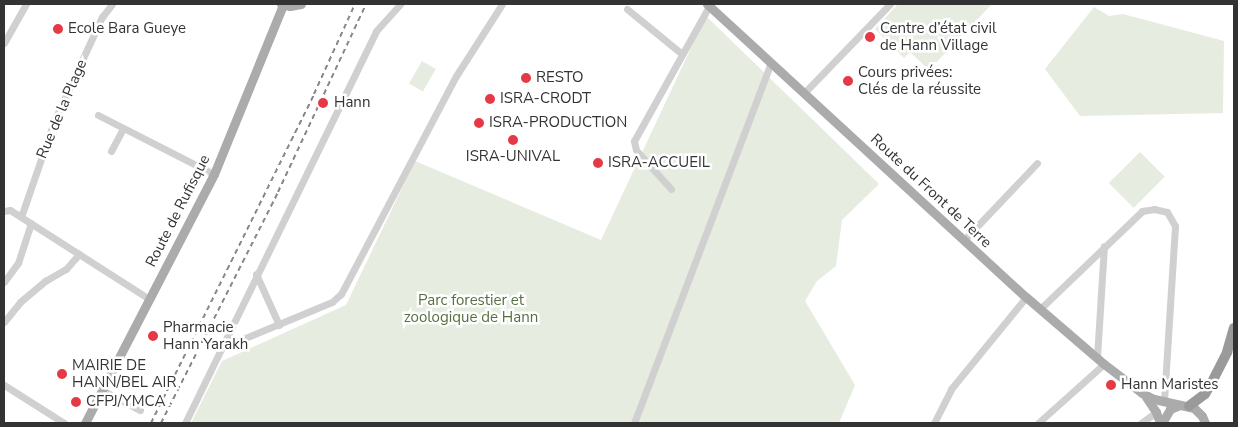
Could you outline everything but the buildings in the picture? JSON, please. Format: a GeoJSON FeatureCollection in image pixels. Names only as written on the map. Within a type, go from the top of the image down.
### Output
{"type":"FeatureCollection","features":[{"type":"Feature","properties":{"kind":"highway"},"geometry":{"type":"LineString","coordinates":[[1186,405],[1205,394],[1227,352],[1234,328]]}},
{"type":"Feature","properties":{"kind":"main road","name":"Route de Rufisque"},"geometry":{"type":"LineString","coordinates":[[85,423],[214,174],[282,4],[301,4]]}},
{"type":"Feature","properties":{"kind":"main road","name":"Route du Front de Terre"},"geometry":{"type":"LineString","coordinates":[[708,5],[1026,297],[1104,364],[1142,393]]}},
{"type":"Feature","properties":{"kind":"main road"},"geometry":{"type":"LineString","coordinates":[[1142,393],[1164,402],[1186,405],[1199,411],[1205,423]]}},
{"type":"Feature","properties":{"kind":"main road"},"geometry":{"type":"LineString","coordinates":[[1142,393],[1156,412],[1161,423]]}},
{"type":"Feature","properties":{"kind":"main road"},"geometry":{"type":"LineString","coordinates":[[1161,423],[1170,410],[1186,405]]}},
{"type":"Feature","properties":{"kind":"street"},"geometry":{"type":"LineString","coordinates":[[4,43],[26,4]]}},
{"type":"Feature","properties":{"kind":"street","name":"Rue de la Plage"},"geometry":{"type":"LineString","coordinates":[[21,218],[55,119],[102,17],[112,4]]}},
{"type":"Feature","properties":{"kind":"street"},"geometry":{"type":"LineString","coordinates":[[185,423],[376,31],[400,4]]}},
{"type":"Feature","properties":{"kind":"street"},"geometry":{"type":"LineString","coordinates":[[221,348],[332,302],[341,294],[456,76],[502,4]]}},
{"type":"Feature","properties":{"kind":"street"},"geometry":{"type":"LineString","coordinates":[[804,93],[890,4]]}},
{"type":"Feature","properties":{"kind":"street"},"geometry":{"type":"LineString","coordinates":[[671,189],[636,150],[634,141],[708,5]]}},
{"type":"Feature","properties":{"kind":"street"},"geometry":{"type":"LineString","coordinates":[[627,10],[682,54]]}},
{"type":"Feature","properties":{"kind":"street"},"geometry":{"type":"LineString","coordinates":[[634,423],[771,63]]}},
{"type":"Feature","properties":{"kind":"street"},"geometry":{"type":"LineString","coordinates":[[98,115],[214,174]]}},
{"type":"Feature","properties":{"kind":"street"},"geometry":{"type":"LineString","coordinates":[[111,151],[123,128]]}},
{"type":"Feature","properties":{"kind":"street"},"geometry":{"type":"LineString","coordinates":[[964,240],[1037,163]]}},
{"type":"Feature","properties":{"kind":"street"},"geometry":{"type":"LineString","coordinates":[[1041,308],[1142,211],[1149,208],[1162,210],[1172,218],[1175,226],[1164,402]]}},
{"type":"Feature","properties":{"kind":"street"},"geometry":{"type":"LineString","coordinates":[[4,212],[10,210],[148,299]]}},
{"type":"Feature","properties":{"kind":"street"},"geometry":{"type":"LineString","coordinates":[[4,282],[18,263],[30,223]]}},
{"type":"Feature","properties":{"kind":"street"},"geometry":{"type":"LineString","coordinates":[[1097,357],[1104,246]]}},
{"type":"Feature","properties":{"kind":"street"},"geometry":{"type":"LineString","coordinates":[[4,322],[20,302],[45,281],[66,270],[79,254]]}},
{"type":"Feature","properties":{"kind":"street"},"geometry":{"type":"LineString","coordinates":[[256,274],[279,324]]}},
{"type":"Feature","properties":{"kind":"street"},"geometry":{"type":"LineString","coordinates":[[934,423],[951,389],[1026,297]]}},
{"type":"Feature","properties":{"kind":"street"},"geometry":{"type":"LineString","coordinates":[[1038,423],[1104,364]]}},
{"type":"Feature","properties":{"kind":"street"},"geometry":{"type":"LineString","coordinates":[[4,385],[64,423]]}},
{"type":"Feature","properties":{"kind":"street"},"geometry":{"type":"LineString","coordinates":[[102,390],[140,410]]}},
{"type":"Feature","properties":{"kind":"street"},"geometry":{"type":"LineString","coordinates":[[1142,423],[1156,412]]}},
{"type":"Feature","properties":{"kind":"green space"},"geometry":{"type":"Polygon","coordinates":[[[898,4],[992,4],[929,70],[910,52],[904,58],[875,29],[898,4]]]}},
{"type":"Feature","properties":{"kind":"green space"},"geometry":{"type":"Polygon","coordinates":[[[1094,7],[1109,16],[1123,14],[1224,41],[1223,113],[1080,116],[1045,69],[1094,7]]]}},
{"type":"Feature","properties":{"kind":"green space","name":"Parc forestier et zoologique de Hann"},"geometry":{"type":"Polygon","coordinates":[[[706,16],[879,184],[842,220],[836,266],[817,281],[805,301],[855,385],[839,423],[191,423],[222,361],[346,305],[415,161],[601,240],[706,16]]]}},
{"type":"Feature","properties":{"kind":"green space"},"geometry":{"type":"Polygon","coordinates":[[[422,61],[436,69],[423,92],[409,84],[422,61]]]}},
{"type":"Feature","properties":{"kind":"green space"},"geometry":{"type":"Polygon","coordinates":[[[1140,152],[1165,177],[1134,208],[1109,183],[1140,152]]]}},
{"type":"Feature","properties":{"kind":"railway"},"geometry":{"type":"LineString","coordinates":[[151,423],[314,94],[355,4]]}},
{"type":"Feature","properties":{"kind":"railway"},"geometry":{"type":"LineString","coordinates":[[161,423],[278,192],[366,4]]}},
{"type":"Feature","properties":{"kind":"place","name":"Ecole Bara Gueye"},"geometry":{"type":"Point","coordinates":[58,29]}},
{"type":"Feature","properties":{"kind":"place","name":"Centre d’état civil de Hann Village"},"geometry":{"type":"Point","coordinates":[870,37]}},
{"type":"Feature","properties":{"kind":"place","name":"RESTO"},"geometry":{"type":"Point","coordinates":[526,78]}},
{"type":"Feature","properties":{"kind":"place","name":"Cours privées: Clés de la réussite"},"geometry":{"type":"Point","coordinates":[848,81]}},
{"type":"Feature","properties":{"kind":"place","name":"ISRA-CRODT"},"geometry":{"type":"Point","coordinates":[490,99]}},
{"type":"Feature","properties":{"kind":"place","name":"Hann"},"geometry":{"type":"Point","coordinates":[323,103]}},
{"type":"Feature","properties":{"kind":"place","name":"ISRA-PRODUCTION"},"geometry":{"type":"Point","coordinates":[479,123]}},
{"type":"Feature","properties":{"kind":"place","name":"ISRA-UNIVAL"},"geometry":{"type":"Point","coordinates":[513,140]}},
{"type":"Feature","properties":{"kind":"place","name":"ISRA-ACCUEIL"},"geometry":{"type":"Point","coordinates":[598,163]}},
{"type":"Feature","properties":{"kind":"place","name":"Pharmacie Hann Yarakh"},"geometry":{"type":"Point","coordinates":[153,336]}},
{"type":"Feature","properties":{"kind":"place","name":"MAIRIE DE HANN/BEL AIR"},"geometry":{"type":"Point","coordinates":[62,374]}},
{"type":"Feature","properties":{"kind":"place","name":"Hann Maristes"},"geometry":{"type":"Point","coordinates":[1111,385]}},
{"type":"Feature","properties":{"kind":"place","name":"CFPJ/YMCA"},"geometry":{"type":"Point","coordinates":[76,402]}}]}
